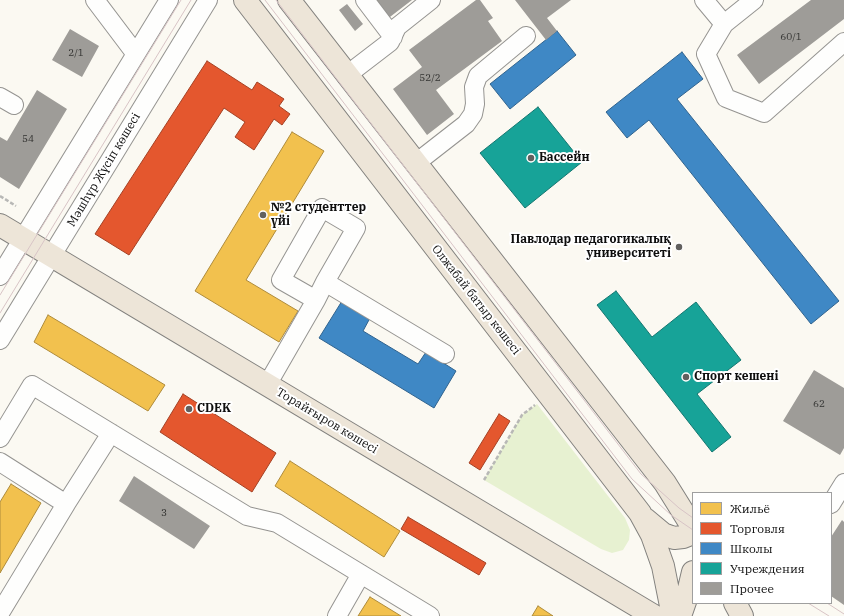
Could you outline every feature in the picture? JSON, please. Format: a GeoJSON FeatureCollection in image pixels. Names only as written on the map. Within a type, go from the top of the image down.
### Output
{"type":"FeatureCollection","features":[{"type":"Feature","properties":{"kind":"main road","name":"Олжабай батыр көшесі"},"geometry":{"type":"LineString","coordinates":[[245,0],[640,513],[652,535],[663,566],[673,616]]}},
{"type":"Feature","properties":{"kind":"main road"},"geometry":{"type":"LineString","coordinates":[[289,0],[665,483],[692,526]]}},
{"type":"Feature","properties":{"kind":"main road","name":"Торайғыров көшесі"},"geometry":{"type":"LineString","coordinates":[[0,225],[654,616]]}},
{"type":"Feature","properties":{"kind":"main road"},"geometry":{"type":"LineString","coordinates":[[640,513],[663,534],[674,538],[683,537],[692,533]]}},
{"type":"Feature","properties":{"kind":"main road"},"geometry":{"type":"LineString","coordinates":[[680,616],[692,576]]}},
{"type":"Feature","properties":{"kind":"main road"},"geometry":{"type":"LineString","coordinates":[[736,604],[742,616]]}},
{"type":"Feature","properties":{"kind":"street"},"geometry":{"type":"LineString","coordinates":[[95,0],[135,54]]}},
{"type":"Feature","properties":{"kind":"street"},"geometry":{"type":"LineString","coordinates":[[0,276],[169,0]]}},
{"type":"Feature","properties":{"kind":"street","name":"Мәшһүр Жүсіп көшесі"},"geometry":{"type":"LineString","coordinates":[[0,340],[208,0]]}},
{"type":"Feature","properties":{"kind":"street"},"geometry":{"type":"LineString","coordinates":[[365,0],[393,37]]}},
{"type":"Feature","properties":{"kind":"street"},"geometry":{"type":"LineString","coordinates":[[347,75],[390,42],[396,28],[431,0]]}},
{"type":"Feature","properties":{"kind":"street"},"geometry":{"type":"LineString","coordinates":[[704,0],[724,24]]}},
{"type":"Feature","properties":{"kind":"street"},"geometry":{"type":"LineString","coordinates":[[754,0],[724,24],[706,54],[726,98],[764,113],[844,42]]}},
{"type":"Feature","properties":{"kind":"street"},"geometry":{"type":"LineString","coordinates":[[416,163],[466,124],[473,114],[475,104],[474,86],[478,76],[526,36]]}},
{"type":"Feature","properties":{"kind":"street"},"geometry":{"type":"LineString","coordinates":[[267,385],[316,300],[356,228],[322,208],[281,280],[316,300]]}},
{"type":"Feature","properties":{"kind":"street"},"geometry":{"type":"LineString","coordinates":[[325,282],[444,354]]}},
{"type":"Feature","properties":{"kind":"street"},"geometry":{"type":"LineString","coordinates":[[0,438],[32,385],[247,516],[277,523],[430,616]]}},
{"type":"Feature","properties":{"kind":"street"},"geometry":{"type":"LineString","coordinates":[[0,613],[111,433]]}},
{"type":"Feature","properties":{"kind":"street"},"geometry":{"type":"LineString","coordinates":[[0,462],[66,504]]}},
{"type":"Feature","properties":{"kind":"street"},"geometry":{"type":"LineString","coordinates":[[832,502],[844,483]]}},
{"type":"Feature","properties":{"kind":"street"},"geometry":{"type":"LineString","coordinates":[[337,616],[361,574]]}},
{"type":"Feature","properties":{"kind":"path"},"geometry":{"type":"LineString","coordinates":[[0,196],[16,206]]}},
{"type":"Feature","properties":{"kind":"path"},"geometry":{"type":"LineString","coordinates":[[484,480],[522,415],[537,404]]}},
{"type":"Feature","properties":{"kind":"green space"},"geometry":{"type":"Polygon","coordinates":[[[537,404],[625,518],[630,530],[629,540],[623,550],[612,553],[601,549],[484,480],[522,415],[537,404]]]}},
{"type":"Feature","properties":{"kind":"building: Жильё","name":"№2 студенттер үйі"},"geometry":{"type":"Polygon","coordinates":[[[292,132],[324,151],[246,280],[298,311],[279,342],[195,291],[292,132]]]}},
{"type":"Feature","properties":{"kind":"building: Жильё"},"geometry":{"type":"Polygon","coordinates":[[[48,315],[165,385],[148,411],[34,342],[48,315]]]}},
{"type":"Feature","properties":{"kind":"building: Жильё"},"geometry":{"type":"Polygon","coordinates":[[[290,461],[400,531],[384,557],[275,486],[290,461]]]}},
{"type":"Feature","properties":{"kind":"building: Жильё"},"geometry":{"type":"Polygon","coordinates":[[[11,484],[41,503],[0,573],[0,502],[11,484]]]}},
{"type":"Feature","properties":{"kind":"building: Жильё"},"geometry":{"type":"Polygon","coordinates":[[[370,597],[401,616],[358,616],[370,597]]]}},
{"type":"Feature","properties":{"kind":"building: Жильё"},"geometry":{"type":"Polygon","coordinates":[[[538,606],[553,616],[532,616],[538,606]]]}},
{"type":"Feature","properties":{"kind":"building: Торговля"},"geometry":{"type":"Polygon","coordinates":[[[207,61],[252,90],[257,82],[284,99],[279,106],[290,114],[282,125],[274,119],[254,150],[235,137],[245,122],[224,108],[129,255],[95,234],[207,61]]]}},
{"type":"Feature","properties":{"kind":"building: Торговля"},"geometry":{"type":"Polygon","coordinates":[[[183,394],[276,453],[252,492],[160,432],[183,394]]]}},
{"type":"Feature","properties":{"kind":"building: Торговля"},"geometry":{"type":"Polygon","coordinates":[[[499,414],[510,421],[480,470],[469,463],[499,414]]]}},
{"type":"Feature","properties":{"kind":"building: Торговля"},"geometry":{"type":"Polygon","coordinates":[[[408,517],[486,563],[479,575],[401,529],[408,517]]]}},
{"type":"Feature","properties":{"kind":"building: Школы"},"geometry":{"type":"Polygon","coordinates":[[[557,31],[576,55],[510,109],[490,84],[557,31]]]}},
{"type":"Feature","properties":{"kind":"building: Школы"},"geometry":{"type":"Polygon","coordinates":[[[682,52],[703,79],[677,99],[839,301],[811,324],[649,120],[627,138],[606,112],[682,52]]]}},
{"type":"Feature","properties":{"kind":"building: Школы"},"geometry":{"type":"Polygon","coordinates":[[[342,301],[370,318],[363,331],[418,364],[426,352],[456,371],[434,408],[319,338],[342,301]]]}},
{"type":"Feature","properties":{"kind":"building: Учреждения","name":"Бассейн"},"geometry":{"type":"Polygon","coordinates":[[[538,107],[582,162],[525,208],[480,153],[538,107]]]}},
{"type":"Feature","properties":{"kind":"building: Учреждения","name":"Спорт кешені"},"geometry":{"type":"Polygon","coordinates":[[[616,291],[652,337],[696,302],[741,360],[697,394],[731,437],[712,452],[597,305],[616,291]]]}},
{"type":"Feature","properties":{"kind":"building: Прочее"},"geometry":{"type":"Polygon","coordinates":[[[371,0],[412,0],[386,20],[371,0]]]}},
{"type":"Feature","properties":{"kind":"building: Прочее"},"geometry":{"type":"Polygon","coordinates":[[[476,0],[480,0],[493,18],[488,21],[502,41],[436,90],[454,114],[427,135],[393,89],[422,67],[409,50],[476,0]]]}},
{"type":"Feature","properties":{"kind":"building: Прочее"},"geometry":{"type":"Polygon","coordinates":[[[515,0],[571,0],[547,18],[557,31],[546,40],[515,0]]]}},
{"type":"Feature","properties":{"kind":"building: Прочее"},"geometry":{"type":"Polygon","coordinates":[[[811,0],[844,0],[844,19],[759,84],[737,55],[811,0]]]}},
{"type":"Feature","properties":{"kind":"building: Прочее"},"geometry":{"type":"Polygon","coordinates":[[[347,4],[363,24],[355,31],[339,10],[347,4]]]}},
{"type":"Feature","properties":{"kind":"building: Прочее"},"geometry":{"type":"Polygon","coordinates":[[[70,29],[99,46],[82,77],[52,60],[70,29]]]}},
{"type":"Feature","properties":{"kind":"building: Прочее"},"geometry":{"type":"Polygon","coordinates":[[[37,90],[67,109],[19,189],[0,177],[0,137],[7,141],[37,90]]]}},
{"type":"Feature","properties":{"kind":"building: Прочее"},"geometry":{"type":"Polygon","coordinates":[[[814,370],[844,388],[844,448],[840,455],[783,421],[814,370]]]}},
{"type":"Feature","properties":{"kind":"building: Прочее"},"geometry":{"type":"Polygon","coordinates":[[[134,476],[210,526],[194,549],[119,501],[134,476]]]}},
{"type":"Feature","properties":{"kind":"building: Прочее"},"geometry":{"type":"Polygon","coordinates":[[[842,520],[844,522],[844,605],[832,597],[832,535],[842,520]]]}},
{"type":"Feature","properties":{"kind":"tram line"},"geometry":{"type":"LineString","coordinates":[[0,295],[181,0]]}},
{"type":"Feature","properties":{"kind":"tram line"},"geometry":{"type":"LineString","coordinates":[[0,313],[191,0]]}},
{"type":"Feature","properties":{"kind":"tram line"},"geometry":{"type":"LineString","coordinates":[[265,0],[632,479],[671,515],[692,529]]}},
{"type":"Feature","properties":{"kind":"tram line"},"geometry":{"type":"LineString","coordinates":[[276,0],[641,474],[679,508],[692,517]]}},
{"type":"Feature","properties":{"kind":"tram line"},"geometry":{"type":"LineString","coordinates":[[810,604],[829,616]]}},
{"type":"Feature","properties":{"kind":"tram line"},"geometry":{"type":"LineString","coordinates":[[829,604],[844,614]]}},
{"type":"Feature","properties":{"kind":"place","name":"Бассейн"},"geometry":{"type":"Point","coordinates":[531,158]}},
{"type":"Feature","properties":{"kind":"place","name":"№2 студенттер үйі"},"geometry":{"type":"Point","coordinates":[263,215]}},
{"type":"Feature","properties":{"kind":"place","name":"Павлодар педагогикалық университеті"},"geometry":{"type":"Point","coordinates":[679,247]}},
{"type":"Feature","properties":{"kind":"place","name":"Спорт кешені"},"geometry":{"type":"Point","coordinates":[686,377]}},
{"type":"Feature","properties":{"kind":"place","name":"CDEK"},"geometry":{"type":"Point","coordinates":[189,409]}}]}
